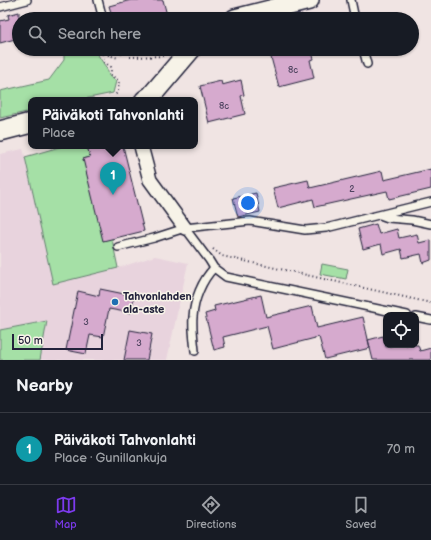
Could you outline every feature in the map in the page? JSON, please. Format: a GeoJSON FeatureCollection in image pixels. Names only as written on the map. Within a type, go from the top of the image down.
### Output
{"type":"FeatureCollection","features":[{"type":"Feature","properties":{"kind":"street"},"geometry":{"type":"LineString","coordinates":[[262,12],[309,0]]}},
{"type":"Feature","properties":{"kind":"street"},"geometry":{"type":"LineString","coordinates":[[150,97],[185,56]]}},
{"type":"Feature","properties":{"kind":"street"},"geometry":{"type":"LineString","coordinates":[[0,130],[28,124]]}},
{"type":"Feature","properties":{"kind":"street"},"geometry":{"type":"LineString","coordinates":[[0,142],[28,137]]}},
{"type":"Feature","properties":{"kind":"street"},"geometry":{"type":"LineString","coordinates":[[142,149],[150,180],[185,228]]}},
{"type":"Feature","properties":{"kind":"lane"},"geometry":{"type":"LineString","coordinates":[[0,7],[27,0]]}},
{"type":"Feature","properties":{"kind":"lane"},"geometry":{"type":"LineString","coordinates":[[98,0],[101,12]]}},
{"type":"Feature","properties":{"kind":"lane"},"geometry":{"type":"LineString","coordinates":[[350,0],[353,12]]}},
{"type":"Feature","properties":{"kind":"lane"},"geometry":{"type":"LineString","coordinates":[[365,56],[367,64]]}},
{"type":"Feature","properties":{"kind":"lane"},"geometry":{"type":"LineString","coordinates":[[118,247],[185,228],[250,221],[305,230],[326,228],[431,202]]}},
{"type":"Feature","properties":{"kind":"lane"},"geometry":{"type":"LineString","coordinates":[[379,215],[388,218],[412,220],[431,224]]}},
{"type":"Feature","properties":{"kind":"lane"},"geometry":{"type":"LineString","coordinates":[[185,228],[214,268],[226,277],[393,312]]}},
{"type":"Feature","properties":{"kind":"lane"},"geometry":{"type":"LineString","coordinates":[[195,351],[193,317],[195,306],[202,284],[214,268]]}},
{"type":"Feature","properties":{"kind":"lane"},"geometry":{"type":"LineString","coordinates":[[419,318],[431,320]]}},
{"type":"Feature","properties":{"kind":"path"},"geometry":{"type":"LineString","coordinates":[[103,56],[104,62],[112,68],[111,75],[119,81],[118,92],[115,95]]}},
{"type":"Feature","properties":{"kind":"path"},"geometry":{"type":"LineString","coordinates":[[112,56],[117,58],[163,56],[172,58],[179,63]]}},
{"type":"Feature","properties":{"kind":"path"},"geometry":{"type":"LineString","coordinates":[[222,256],[431,303]]}},
{"type":"Feature","properties":{"kind":"shaded area"},"geometry":{"type":"Polygon","coordinates":[[[23,149],[25,156],[52,149],[123,149],[112,239],[118,268],[155,256],[188,263],[167,360],[40,360],[47,321],[0,330],[0,154],[23,149]]]}},
{"type":"Feature","properties":{"kind":"green space"},"geometry":{"type":"Polygon","coordinates":[[[64,56],[99,56],[107,69],[109,76],[116,81],[113,93],[94,97],[28,97],[28,112],[0,118],[0,91],[49,80],[64,60],[64,56]]]}},
{"type":"Feature","properties":{"kind":"green space"},"geometry":{"type":"Polygon","coordinates":[[[53,149],[88,149],[90,157],[83,159],[112,239],[118,268],[53,284],[25,157],[53,149]]]}},
{"type":"Feature","properties":{"kind":"green space"},"geometry":{"type":"Polygon","coordinates":[[[322,264],[348,269],[346,279],[320,274],[322,264]]]}},
{"type":"Feature","properties":{"kind":"green space"},"geometry":{"type":"Polygon","coordinates":[[[47,321],[40,360],[0,360],[0,330],[47,321]]]}},
{"type":"Feature","properties":{"kind":"building"},"geometry":{"type":"Polygon","coordinates":[[[131,0],[163,0],[166,12],[111,12],[109,6],[131,0]]]}},
{"type":"Feature","properties":{"kind":"building"},"geometry":{"type":"Polygon","coordinates":[[[12,14],[12,40],[0,43],[0,21],[9,19],[8,15],[12,14]]]}},
{"type":"Feature","properties":{"kind":"building"},"geometry":{"type":"Polygon","coordinates":[[[271,56],[313,56],[314,59],[310,60],[314,78],[279,87],[271,56]]]}},
{"type":"Feature","properties":{"kind":"building"},"geometry":{"type":"Polygon","coordinates":[[[241,80],[244,95],[241,96],[245,114],[209,123],[200,86],[221,81],[222,85],[241,80]]]}},
{"type":"Feature","properties":{"kind":"building"},"geometry":{"type":"Polygon","coordinates":[[[88,149],[124,149],[144,231],[103,241],[83,159],[90,157],[88,149]]]}},
{"type":"Feature","properties":{"kind":"building"},"geometry":{"type":"Polygon","coordinates":[[[431,169],[431,189],[389,199],[387,191],[315,207],[313,199],[278,208],[273,188],[308,180],[310,188],[382,171],[384,180],[431,169]]]}},
{"type":"Feature","properties":{"kind":"building"},"geometry":{"type":"Polygon","coordinates":[[[256,193],[260,212],[238,217],[233,198],[256,193]]]}},
{"type":"Feature","properties":{"kind":"building"},"geometry":{"type":"Polygon","coordinates":[[[376,224],[379,234],[397,229],[399,238],[417,234],[419,243],[431,240],[431,260],[423,263],[421,254],[403,258],[401,249],[383,254],[381,244],[363,249],[358,229],[376,224]]]}},
{"type":"Feature","properties":{"kind":"building"},"geometry":{"type":"Polygon","coordinates":[[[100,289],[134,296],[131,313],[109,309],[103,337],[90,335],[86,354],[66,350],[78,291],[99,296],[100,289]]]}},
{"type":"Feature","properties":{"kind":"building"},"geometry":{"type":"Polygon","coordinates":[[[261,295],[266,317],[312,306],[317,328],[363,317],[370,348],[325,359],[319,337],[273,349],[267,326],[223,337],[225,347],[214,350],[205,314],[215,311],[214,306],[261,295]]]}},
{"type":"Feature","properties":{"kind":"building"},"geometry":{"type":"Polygon","coordinates":[[[130,330],[152,334],[147,360],[124,360],[130,330]]]}},
{"type":"Feature","properties":{"kind":"building"},"geometry":{"type":"Polygon","coordinates":[[[383,336],[383,348],[419,348],[420,351],[431,348],[431,360],[373,360],[368,340],[383,336]]]}},
{"type":"Feature","properties":{"kind":"place","name":"Päiväkoti Tahvonlahti"},"geometry":{"type":"Point","coordinates":[113,195]}},
{"type":"Feature","properties":{"kind":"place","name":"Tahvonlahden ala-aste"},"geometry":{"type":"Point","coordinates":[115,302]}}]}
